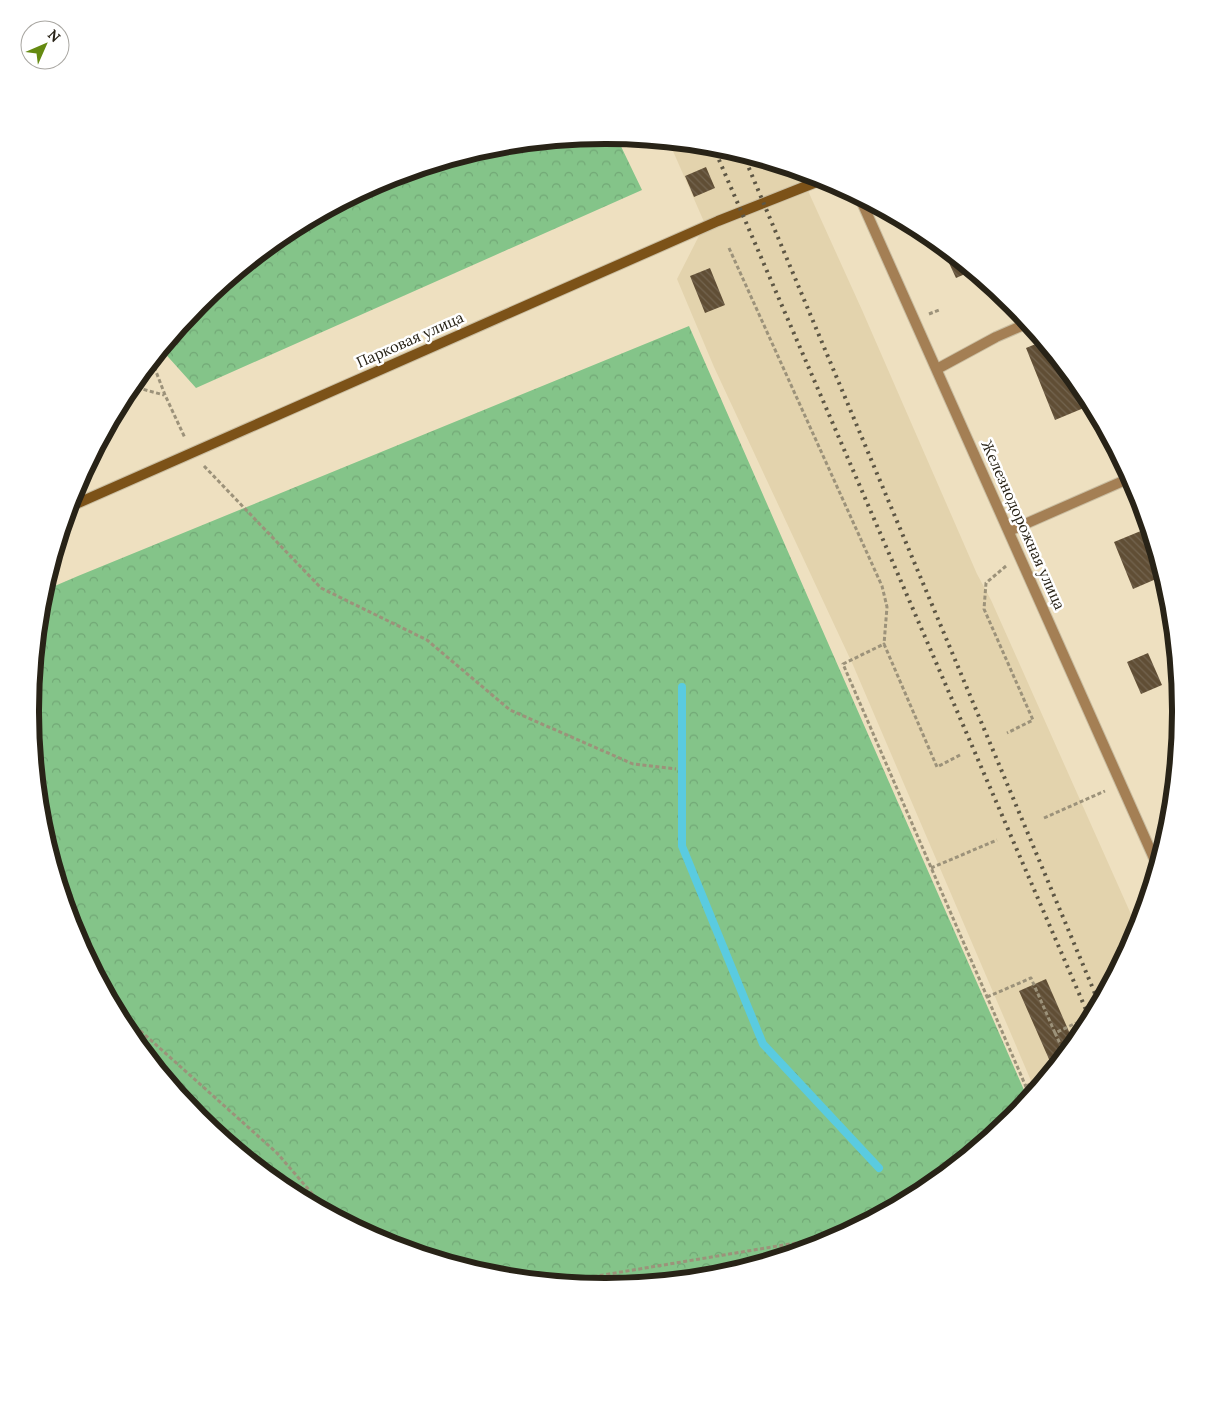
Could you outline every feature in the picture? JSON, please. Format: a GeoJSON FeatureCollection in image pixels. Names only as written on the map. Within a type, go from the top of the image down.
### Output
{"type":"FeatureCollection","features":[{"type":"Feature","properties":{"kind":"main road","name":"Парковая улица"},"geometry":{"type":"LineString","coordinates":[[79,503],[764,202],[813,183]]}},
{"type":"Feature","properties":{"kind":"street","name":"Железнодорожная улица"},"geometry":{"type":"LineString","coordinates":[[864,207],[1153,857]]}},
{"type":"Feature","properties":{"kind":"street"},"geometry":{"type":"LineString","coordinates":[[937,369],[996,337],[1021,326]]}},
{"type":"Feature","properties":{"kind":"street"},"geometry":{"type":"LineString","coordinates":[[1008,531],[1123,481]]}},
{"type":"Feature","properties":{"kind":"path"},"geometry":{"type":"LineString","coordinates":[[729,248],[882,586],[887,607],[884,644],[937,767],[960,755]]}},
{"type":"Feature","properties":{"kind":"path"},"geometry":{"type":"LineString","coordinates":[[155,368],[191,453],[321,588],[426,640],[510,710],[633,764],[676,769]]}},
{"type":"Feature","properties":{"kind":"path"},"geometry":{"type":"LineString","coordinates":[[140,388],[165,395]]}},
{"type":"Feature","properties":{"kind":"path"},"geometry":{"type":"LineString","coordinates":[[1007,733],[1033,720],[984,609],[986,583],[1019,555]]}},
{"type":"Feature","properties":{"kind":"path"},"geometry":{"type":"LineString","coordinates":[[884,644],[843,664],[1027,1090]]}},
{"type":"Feature","properties":{"kind":"path"},"geometry":{"type":"LineString","coordinates":[[1044,818],[1122,784]]}},
{"type":"Feature","properties":{"kind":"path"},"geometry":{"type":"LineString","coordinates":[[931,868],[997,840]]}},
{"type":"Feature","properties":{"kind":"path"},"geometry":{"type":"LineString","coordinates":[[987,997],[1031,978],[1062,1047]]}},
{"type":"Feature","properties":{"kind":"path"},"geometry":{"type":"LineString","coordinates":[[1055,1033],[1076,1023]]}},
{"type":"Feature","properties":{"kind":"path"},"geometry":{"type":"LineString","coordinates":[[134,1026],[277,1153],[316,1198]]}},
{"type":"Feature","properties":{"kind":"path"},"geometry":{"type":"LineString","coordinates":[[1026,1086],[1034,1082]]}},
{"type":"Feature","properties":{"kind":"path"},"geometry":{"type":"LineString","coordinates":[[588,1278],[805,1241]]}},
{"type":"Feature","properties":{"kind":"shaded area"},"geometry":{"type":"Polygon","coordinates":[[[672,148],[716,155],[803,180],[977,574],[991,600],[1133,918],[1114,962],[1077,1026],[1033,1084],[853,665],[714,367],[677,279],[705,224],[672,148]]]}},
{"type":"Feature","properties":{"kind":"green space"},"geometry":{"type":"Polygon","coordinates":[[[620,144],[642,190],[196,388],[166,354],[205,310],[260,261],[322,220],[389,187],[423,174],[459,164],[495,155],[532,149],[568,145],[620,144]]]}},
{"type":"Feature","properties":{"kind":"green space"},"geometry":{"type":"Polygon","coordinates":[[[689,326],[1025,1092],[1006,1112],[951,1161],[889,1202],[822,1235],[788,1248],[716,1267],[679,1273],[643,1277],[568,1277],[495,1267],[423,1248],[389,1235],[322,1202],[260,1161],[205,1112],[179,1085],[134,1026],[97,962],[82,928],[58,858],[50,822],[40,748],[39,711],[44,637],[53,587],[689,326]]]}},
{"type":"Feature","properties":{"kind":"building"},"geometry":{"type":"Polygon","coordinates":[[[706,167],[715,188],[694,197],[685,176],[706,167]]]}},
{"type":"Feature","properties":{"kind":"building"},"geometry":{"type":"Polygon","coordinates":[[[947,258],[966,274],[956,278],[947,258]]]}},
{"type":"Feature","properties":{"kind":"building"},"geometry":{"type":"Polygon","coordinates":[[[710,268],[725,305],[705,313],[690,276],[710,268]]]}},
{"type":"Feature","properties":{"kind":"building"},"geometry":{"type":"Polygon","coordinates":[[[1037,343],[1084,408],[1055,420],[1026,348],[1037,343]]]}},
{"type":"Feature","properties":{"kind":"building"},"geometry":{"type":"Polygon","coordinates":[[[1142,530],[1156,579],[1133,589],[1114,542],[1142,530]]]}},
{"type":"Feature","properties":{"kind":"building"},"geometry":{"type":"Polygon","coordinates":[[[1148,653],[1162,685],[1141,694],[1127,662],[1148,653]]]}},
{"type":"Feature","properties":{"kind":"building"},"geometry":{"type":"Polygon","coordinates":[[[1046,979],[1070,1035],[1050,1062],[1019,991],[1046,979]]]}},
{"type":"Feature","properties":{"kind":"waterway"},"geometry":{"type":"LineString","coordinates":[[682,687],[682,846],[763,1044],[879,1168]]}},
{"type":"Feature","properties":{"kind":"railway"},"geometry":{"type":"LineString","coordinates":[[717,155],[1086,1010]]}},
{"type":"Feature","properties":{"kind":"railway"},"geometry":{"type":"LineString","coordinates":[[747,163],[1096,995]]}}]}
